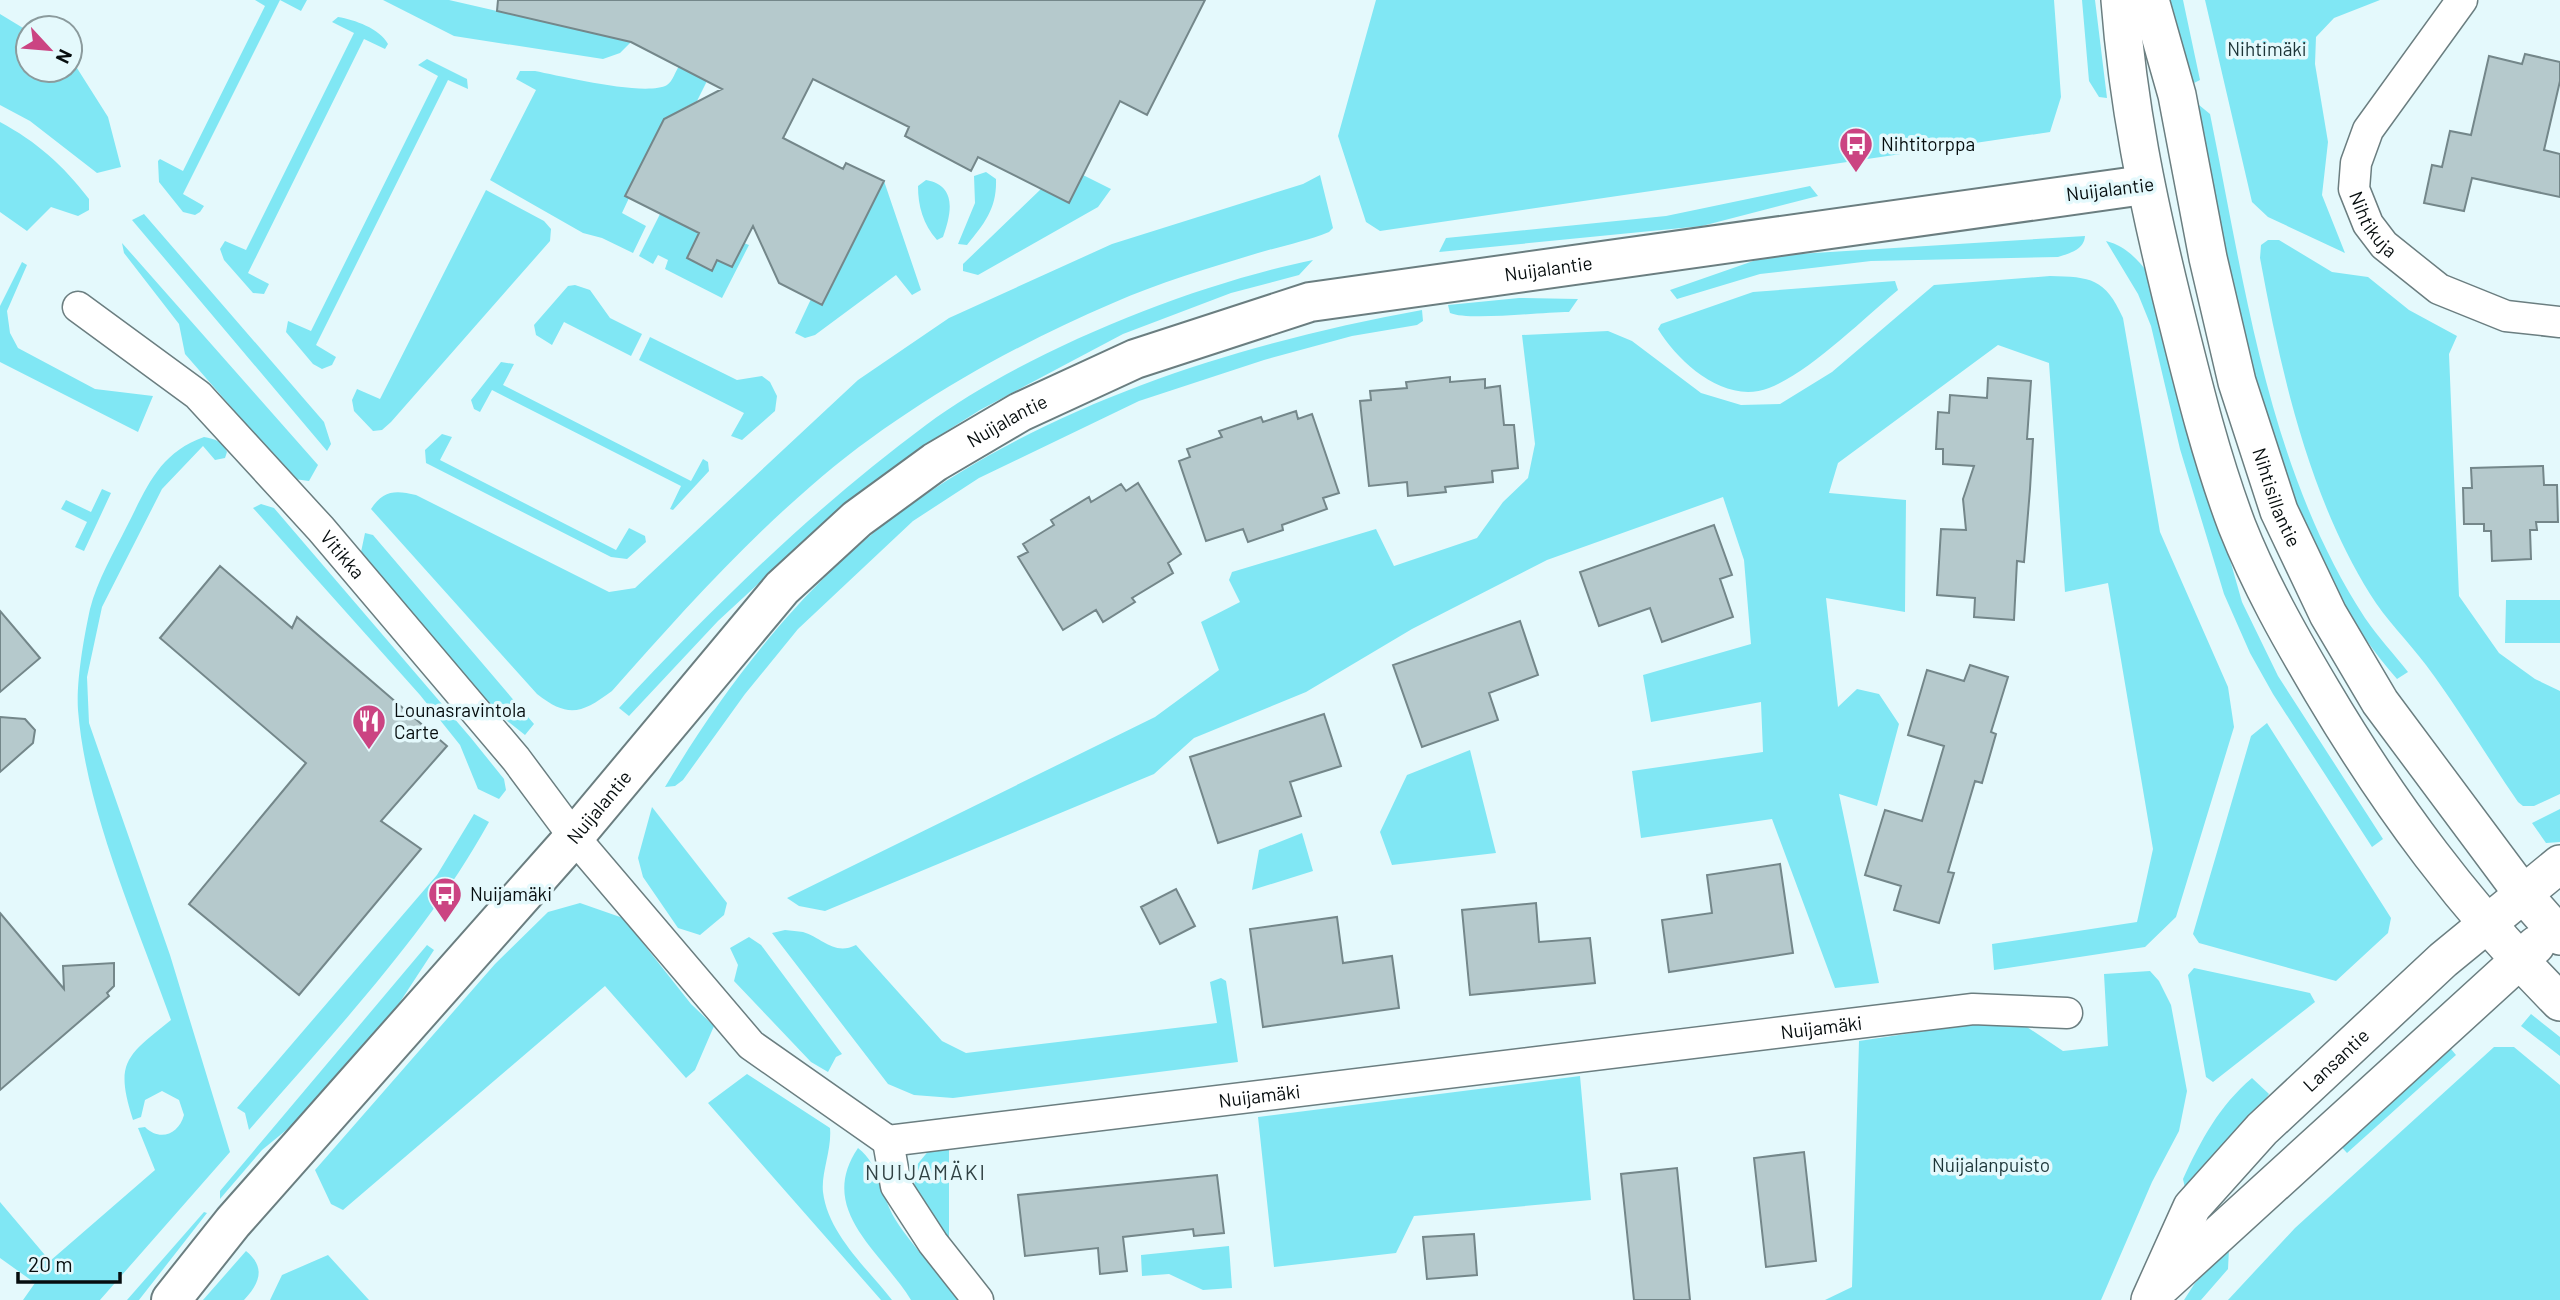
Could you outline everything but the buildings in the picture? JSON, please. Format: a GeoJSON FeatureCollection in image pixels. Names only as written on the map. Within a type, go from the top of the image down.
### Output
{"type":"FeatureCollection","features":[{"type":"Feature","properties":{"kind":"main road","name":"Nuijalantie"},"geometry":{"type":"LineString","coordinates":[[171,1300],[233,1222],[574,836],[782,589],[857,519],[935,462],[1009,418],[1135,359],[1310,302],[2144,185]]}},
{"type":"Feature","properties":{"kind":"street"},"geometry":{"type":"LineString","coordinates":[[2120,0],[2126,83],[2144,185],[2207,434],[2237,524],[2259,575],[2285,628],[2354,745],[2441,871],[2484,924],[2560,1002]]}},
{"type":"Feature","properties":{"kind":"street","name":"Nihtisillantie"},"geometry":{"type":"LineString","coordinates":[[2150,0],[2177,95],[2208,258],[2237,382],[2285,522],[2328,614],[2380,702],[2523,894],[2558,930]]}},
{"type":"Feature","properties":{"kind":"street","name":"Nihtikuja"},"geometry":{"type":"LineString","coordinates":[[2462,0],[2368,130],[2356,163],[2354,189],[2368,224],[2384,245],[2439,289],[2506,316],[2560,322]]}},
{"type":"Feature","properties":{"kind":"street","name":"Nuijalantie"},"geometry":{"type":"LineString","coordinates":[[2144,185],[2194,178]]}},
{"type":"Feature","properties":{"kind":"street","name":"Vitikka"},"geometry":{"type":"LineString","coordinates":[[78,307],[198,395],[321,529],[516,759],[574,836]]}},
{"type":"Feature","properties":{"kind":"street"},"geometry":{"type":"LineString","coordinates":[[574,836],[751,1045],[888,1141],[896,1186],[933,1242],[978,1300]]}},
{"type":"Feature","properties":{"kind":"street","name":"Lansantie"},"geometry":{"type":"LineString","coordinates":[[2152,1297],[2192,1207],[2262,1129],[2484,924],[2560,864]]}},
{"type":"Feature","properties":{"kind":"street","name":"Lansantie"},"geometry":{"type":"LineString","coordinates":[[2152,1297],[2518,960],[2558,930]]}},
{"type":"Feature","properties":{"kind":"street","name":"Nuijamäki"},"geometry":{"type":"LineString","coordinates":[[888,1141],[1973,1009],[2067,1013]]}},
{"type":"Feature","properties":{"kind":"green space"},"geometry":{"type":"Polygon","coordinates":[[[255,0],[280,0],[183,194],[204,206],[195,215],[183,212],[159,182],[158,161],[160,159],[183,171],[265,6],[255,0]]]}},
{"type":"Feature","properties":{"kind":"green space"},"geometry":{"type":"Polygon","coordinates":[[[280,0],[307,0],[301,11],[280,0]]]}},
{"type":"Feature","properties":{"kind":"green space"},"geometry":{"type":"Polygon","coordinates":[[[383,0],[449,0],[631,42],[620,53],[603,59],[454,36],[383,0]]]}},
{"type":"Feature","properties":{"kind":"green space"},"geometry":{"type":"Polygon","coordinates":[[[1376,0],[2054,0],[2061,97],[2050,132],[1380,231],[1366,222],[1338,136],[1376,0]]]}},
{"type":"Feature","properties":{"kind":"green space"},"geometry":{"type":"Polygon","coordinates":[[[2082,0],[2095,0],[2107,98],[2099,97],[2089,81],[2082,0]]]}},
{"type":"Feature","properties":{"kind":"green space"},"geometry":{"type":"Polygon","coordinates":[[[2169,0],[2183,0],[2200,80],[2190,85],[2169,0]]]}},
{"type":"Feature","properties":{"kind":"green space","name":"Nihtimäki"},"geometry":{"type":"Polygon","coordinates":[[[2205,0],[2380,0],[2334,18],[2316,37],[2315,64],[2328,142],[2322,195],[2345,253],[2268,217],[2252,202],[2205,0]]]}},
{"type":"Feature","properties":{"kind":"green space"},"geometry":{"type":"Polygon","coordinates":[[[0,14],[14,22],[14,84],[84,84],[84,79],[108,117],[121,167],[97,173],[30,121],[0,105],[0,14]]]}},
{"type":"Feature","properties":{"kind":"green space"},"geometry":{"type":"Polygon","coordinates":[[[338,17],[373,29],[388,44],[385,49],[364,39],[248,273],[269,284],[264,294],[253,293],[224,260],[220,249],[225,241],[246,250],[354,33],[332,22],[338,17]]]}},
{"type":"Feature","properties":{"kind":"green space"},"geometry":{"type":"Polygon","coordinates":[[[427,59],[467,79],[468,89],[448,80],[316,345],[336,357],[332,365],[322,369],[313,364],[286,332],[288,321],[311,331],[438,76],[418,65],[427,59]]]}},
{"type":"Feature","properties":{"kind":"green space"},"geometry":{"type":"Polygon","coordinates":[[[679,66],[707,81],[697,101],[664,119],[625,196],[629,198],[622,213],[646,226],[633,253],[602,238],[583,233],[490,180],[536,90],[516,79],[520,71],[535,71],[641,89],[667,85],[679,66]]]}},
{"type":"Feature","properties":{"kind":"green space"},"geometry":{"type":"Polygon","coordinates":[[[2199,105],[2210,114],[2249,309],[2283,438],[2305,500],[2332,561],[2365,618],[2408,672],[2397,679],[2351,618],[2314,552],[2285,482],[2261,409],[2242,335],[2194,110],[2199,105]]]}},
{"type":"Feature","properties":{"kind":"green space"},"geometry":{"type":"Polygon","coordinates":[[[0,122],[38,146],[59,165],[89,199],[89,210],[78,216],[51,207],[27,231],[0,212],[0,122]]]}},
{"type":"Feature","properties":{"kind":"green space"},"geometry":{"type":"Polygon","coordinates":[[[986,172],[996,179],[992,207],[967,245],[958,244],[975,203],[974,176],[986,172]]]}},
{"type":"Feature","properties":{"kind":"green space"},"geometry":{"type":"Polygon","coordinates":[[[1083,175],[1111,189],[1098,207],[978,275],[963,271],[963,264],[1041,189],[1069,203],[1083,175]]]}},
{"type":"Feature","properties":{"kind":"green space"},"geometry":{"type":"Polygon","coordinates":[[[1320,175],[1333,228],[1329,232],[1185,276],[1113,303],[994,360],[917,407],[844,458],[784,510],[708,585],[612,691],[584,708],[567,710],[537,694],[371,509],[380,498],[391,493],[416,495],[609,592],[635,588],[858,380],[949,318],[1112,244],[1303,184],[1320,175]]]}},
{"type":"Feature","properties":{"kind":"green space"},"geometry":{"type":"Polygon","coordinates":[[[926,180],[943,188],[950,202],[943,237],[937,240],[925,221],[919,201],[918,186],[926,180]]]}},
{"type":"Feature","properties":{"kind":"green space"},"geometry":{"type":"Polygon","coordinates":[[[884,181],[921,290],[912,295],[896,275],[815,335],[805,338],[795,333],[811,299],[823,304],[884,181]]]}},
{"type":"Feature","properties":{"kind":"green space"},"geometry":{"type":"Polygon","coordinates":[[[1810,186],[1818,196],[1702,226],[1439,252],[1446,238],[1666,216],[1810,186]]]}},
{"type":"Feature","properties":{"kind":"green space"},"geometry":{"type":"Polygon","coordinates":[[[486,190],[544,221],[551,229],[550,241],[391,422],[382,430],[373,431],[354,411],[352,400],[357,389],[380,399],[486,190]]]}},
{"type":"Feature","properties":{"kind":"green space"},"geometry":{"type":"Polygon","coordinates":[[[144,214],[324,422],[331,444],[327,451],[132,220],[144,214]]]}},
{"type":"Feature","properties":{"kind":"green space"},"geometry":{"type":"Polygon","coordinates":[[[660,214],[699,233],[687,258],[711,270],[717,260],[732,267],[744,243],[749,245],[722,298],[665,269],[668,260],[658,255],[653,264],[639,256],[660,214]]]}},
{"type":"Feature","properties":{"kind":"green space"},"geometry":{"type":"Polygon","coordinates":[[[2085,236],[2079,248],[2058,257],[1871,261],[1760,274],[1677,299],[1670,290],[1759,259],[1782,255],[2085,236]]]}},
{"type":"Feature","properties":{"kind":"green space"},"geometry":{"type":"Polygon","coordinates":[[[2268,240],[2279,240],[2332,272],[2368,277],[2409,310],[2457,336],[2449,354],[2459,596],[2499,653],[2535,679],[2560,691],[2560,794],[2534,806],[2523,806],[2518,802],[2438,682],[2376,604],[2348,556],[2313,474],[2277,345],[2260,258],[2261,245],[2268,240]]]}},
{"type":"Feature","properties":{"kind":"green space"},"geometry":{"type":"Polygon","coordinates":[[[2106,241],[2125,250],[2149,274],[2242,602],[2278,676],[2383,839],[2372,847],[2273,694],[2250,653],[2224,594],[2180,449],[2151,326],[2138,294],[2106,241]]]}},
{"type":"Feature","properties":{"kind":"green space"},"geometry":{"type":"Polygon","coordinates":[[[122,243],[318,465],[309,481],[294,479],[185,354],[179,324],[124,253],[122,243]]]}},
{"type":"Feature","properties":{"kind":"green space"},"geometry":{"type":"Polygon","coordinates":[[[1313,260],[1299,275],[1231,293],[1123,334],[980,410],[915,451],[821,526],[718,621],[629,716],[619,708],[691,632],[805,524],[885,457],[966,398],[1060,347],[1111,324],[1215,286],[1313,260]]]}},
{"type":"Feature","properties":{"kind":"green space"},"geometry":{"type":"Polygon","coordinates":[[[22,262],[27,265],[7,311],[10,333],[18,348],[95,389],[153,396],[138,432],[0,362],[0,306],[22,262]]]}},
{"type":"Feature","properties":{"kind":"green space"},"geometry":{"type":"Polygon","coordinates":[[[2050,276],[2076,277],[2095,282],[2110,295],[2123,318],[2160,532],[2228,687],[2234,727],[2176,917],[2145,947],[1994,970],[1992,944],[2137,922],[2153,849],[2108,583],[2065,592],[2049,363],[1998,345],[1838,463],[1829,493],[1906,500],[1905,612],[1826,598],[1838,707],[1857,689],[1879,694],[1899,724],[1877,806],[1839,794],[1879,983],[1835,988],[1772,819],[1641,838],[1632,771],[1763,752],[1761,702],[1651,722],[1643,675],[1751,644],[1744,560],[1723,497],[1547,560],[1412,629],[1306,692],[1194,738],[1154,774],[825,911],[799,906],[787,898],[1155,717],[1219,670],[1201,622],[1240,602],[1229,580],[1232,572],[1376,529],[1394,566],[1477,538],[1503,502],[1528,478],[1535,444],[1522,335],[1608,331],[1632,341],[1701,393],[1741,405],[1780,404],[1832,372],[1934,285],[2050,276]]]}},
{"type":"Feature","properties":{"kind":"green space"},"geometry":{"type":"Polygon","coordinates":[[[1895,281],[1898,290],[1819,358],[1785,380],[1752,392],[1736,391],[1705,378],[1678,355],[1658,329],[1661,324],[1753,292],[1895,281]]]}},
{"type":"Feature","properties":{"kind":"green space"},"geometry":{"type":"Polygon","coordinates":[[[575,285],[590,290],[610,318],[642,334],[631,356],[564,322],[552,345],[536,335],[534,325],[568,286],[575,285]]]}},
{"type":"Feature","properties":{"kind":"green space"},"geometry":{"type":"Polygon","coordinates":[[[1519,298],[1578,299],[1569,312],[1506,316],[1459,315],[1450,313],[1448,305],[1519,298]]]}},
{"type":"Feature","properties":{"kind":"green space"},"geometry":{"type":"Polygon","coordinates":[[[1422,310],[1423,321],[1417,325],[1352,336],[1264,360],[1139,401],[979,478],[913,521],[798,629],[745,694],[683,780],[675,786],[665,787],[742,672],[803,600],[870,536],[906,508],[964,470],[1025,436],[1153,381],[1286,340],[1422,310]]]}},
{"type":"Feature","properties":{"kind":"green space"},"geometry":{"type":"Polygon","coordinates":[[[650,337],[737,380],[762,376],[770,382],[777,396],[775,411],[742,440],[731,436],[744,413],[639,360],[650,337]]]}},
{"type":"Feature","properties":{"kind":"green space"},"geometry":{"type":"Polygon","coordinates":[[[501,362],[514,364],[503,385],[691,481],[703,459],[708,462],[709,471],[673,510],[670,509],[681,486],[492,390],[480,412],[474,409],[471,400],[501,362]]]}},
{"type":"Feature","properties":{"kind":"green space"},"geometry":{"type":"Polygon","coordinates":[[[442,434],[452,437],[440,460],[616,550],[629,528],[645,536],[646,542],[627,559],[611,557],[426,463],[425,450],[442,434]]]}},
{"type":"Feature","properties":{"kind":"green space"},"geometry":{"type":"Polygon","coordinates":[[[204,437],[223,445],[227,452],[225,458],[215,460],[203,446],[162,489],[102,607],[87,677],[89,723],[170,955],[230,1152],[100,1300],[23,1300],[35,1283],[0,1258],[0,1202],[50,1261],[155,1170],[138,1128],[145,1127],[157,1134],[168,1134],[178,1127],[184,1115],[179,1100],[162,1091],[145,1100],[141,1117],[133,1120],[127,1100],[125,1072],[128,1061],[171,1020],[115,867],[91,788],[78,710],[78,686],[90,609],[106,567],[156,473],[176,452],[204,437]]]}},
{"type":"Feature","properties":{"kind":"green space"},"geometry":{"type":"Polygon","coordinates":[[[102,489],[111,493],[84,551],[75,547],[87,522],[61,509],[66,500],[91,512],[102,489]]]}},
{"type":"Feature","properties":{"kind":"green space"},"geometry":{"type":"Polygon","coordinates":[[[261,504],[274,508],[471,738],[504,779],[506,790],[499,799],[478,789],[460,745],[420,695],[253,508],[261,504]]]}},
{"type":"Feature","properties":{"kind":"green space"},"geometry":{"type":"Polygon","coordinates":[[[365,533],[373,535],[534,724],[525,735],[478,698],[368,570],[361,552],[365,533]]]}},
{"type":"Feature","properties":{"kind":"green space"},"geometry":{"type":"Polygon","coordinates":[[[2506,600],[2560,600],[2560,643],[2505,643],[2506,600]]]}},
{"type":"Feature","properties":{"kind":"green space"},"geometry":{"type":"Polygon","coordinates":[[[2267,723],[2391,918],[2388,933],[2336,981],[2199,943],[2193,934],[2251,736],[2267,723]]]}},
{"type":"Feature","properties":{"kind":"green space"},"geometry":{"type":"Polygon","coordinates":[[[1470,750],[1496,853],[1392,865],[1380,832],[1407,775],[1470,750]]]}},
{"type":"Feature","properties":{"kind":"green space"},"geometry":{"type":"Polygon","coordinates":[[[652,807],[727,903],[724,915],[700,935],[678,928],[643,877],[638,858],[652,807]]]}},
{"type":"Feature","properties":{"kind":"green space"},"geometry":{"type":"Polygon","coordinates":[[[2560,809],[2560,842],[2546,843],[2532,823],[2560,809]]]}},
{"type":"Feature","properties":{"kind":"green space"},"geometry":{"type":"Polygon","coordinates":[[[474,814],[489,822],[437,903],[377,982],[249,1130],[245,1113],[237,1108],[437,875],[474,814]]]}},
{"type":"Feature","properties":{"kind":"green space"},"geometry":{"type":"Polygon","coordinates":[[[1302,833],[1313,871],[1252,890],[1259,850],[1302,833]]]}},
{"type":"Feature","properties":{"kind":"green space"},"geometry":{"type":"Polygon","coordinates":[[[580,903],[623,918],[691,1004],[714,1026],[695,1070],[686,1078],[605,986],[343,1210],[331,1204],[315,1170],[495,964],[548,912],[580,903]]]}},
{"type":"Feature","properties":{"kind":"green space"},"geometry":{"type":"Polygon","coordinates":[[[785,930],[803,932],[835,947],[848,948],[856,945],[942,1041],[966,1053],[1217,1023],[1210,982],[1221,978],[1226,981],[1238,1062],[953,1098],[914,1095],[888,1084],[772,933],[785,930]]]}},
{"type":"Feature","properties":{"kind":"green space"},"geometry":{"type":"Polygon","coordinates":[[[749,937],[761,945],[842,1054],[836,1057],[828,1072],[811,1062],[734,981],[738,965],[730,948],[749,937]]]}},
{"type":"Feature","properties":{"kind":"green space"},"geometry":{"type":"Polygon","coordinates":[[[427,945],[434,950],[383,1028],[318,1104],[262,1150],[220,1199],[220,1191],[427,945]]]}},
{"type":"Feature","properties":{"kind":"green space"},"geometry":{"type":"Polygon","coordinates":[[[2194,968],[2310,993],[2315,1002],[2213,1082],[2206,1077],[2188,975],[2194,968]]]}},
{"type":"Feature","properties":{"kind":"green space","name":"Nuijalanpuisto"},"geometry":{"type":"Polygon","coordinates":[[[2150,971],[2159,981],[2171,1005],[2187,1091],[2179,1131],[2152,1182],[2101,1300],[1825,1300],[1852,1287],[1859,1041],[1992,1021],[2018,1021],[2063,1051],[2108,1046],[2104,974],[2150,971]]]}},
{"type":"Feature","properties":{"kind":"green space"},"geometry":{"type":"Polygon","coordinates":[[[2531,1014],[2560,1037],[2560,1056],[2521,1026],[2531,1014]]]}},
{"type":"Feature","properties":{"kind":"green space"},"geometry":{"type":"Polygon","coordinates":[[[2446,1043],[2456,1055],[2347,1153],[2337,1142],[2446,1043]]]}},
{"type":"Feature","properties":{"kind":"green space"},"geometry":{"type":"Polygon","coordinates":[[[2494,1047],[2514,1047],[2560,1085],[2560,1300],[2228,1300],[2295,1228],[2494,1047]]]}},
{"type":"Feature","properties":{"kind":"green space"},"geometry":{"type":"Polygon","coordinates":[[[747,1074],[830,1128],[823,1184],[826,1207],[850,1250],[892,1300],[881,1300],[708,1103],[747,1074]]]}},
{"type":"Feature","properties":{"kind":"green space"},"geometry":{"type":"Polygon","coordinates":[[[1580,1076],[1591,1200],[1414,1216],[1396,1253],[1274,1267],[1258,1117],[1580,1076]]]}},
{"type":"Feature","properties":{"kind":"green space"},"geometry":{"type":"Polygon","coordinates":[[[2252,1078],[2269,1094],[2227,1156],[2185,1188],[2183,1179],[2212,1124],[2230,1100],[2252,1078]]]}},
{"type":"Feature","properties":{"kind":"green space"},"geometry":{"type":"Polygon","coordinates":[[[858,1148],[872,1163],[890,1210],[902,1230],[961,1300],[911,1300],[857,1229],[848,1210],[844,1191],[847,1170],[858,1148]]]}},
{"type":"Feature","properties":{"kind":"green space"},"geometry":{"type":"Polygon","coordinates":[[[930,1149],[949,1150],[949,1241],[914,1189],[916,1166],[930,1149]]]}},
{"type":"Feature","properties":{"kind":"green space"},"geometry":{"type":"Polygon","coordinates":[[[204,1212],[207,1213],[139,1300],[127,1300],[204,1212]]]}},
{"type":"Feature","properties":{"kind":"green space"},"geometry":{"type":"Polygon","coordinates":[[[1229,1246],[1232,1288],[1203,1290],[1169,1274],[1142,1276],[1141,1255],[1229,1246]]]}},
{"type":"Feature","properties":{"kind":"green space"},"geometry":{"type":"Polygon","coordinates":[[[2229,1249],[2228,1269],[2201,1300],[2184,1300],[2195,1283],[2229,1249]]]}},
{"type":"Feature","properties":{"kind":"green space"},"geometry":{"type":"Polygon","coordinates":[[[246,1251],[256,1263],[258,1275],[254,1287],[244,1300],[203,1300],[246,1251]]]}},
{"type":"Feature","properties":{"kind":"green space"},"geometry":{"type":"Polygon","coordinates":[[[328,1255],[369,1300],[270,1300],[282,1275],[328,1255]]]}},
{"type":"Feature","properties":{"kind":"place","name":"Nihtitorppa"},"geometry":{"type":"Point","coordinates":[1856,174]}},
{"type":"Feature","properties":{"kind":"place","name":"Lounasravintola Carte"},"geometry":{"type":"Point","coordinates":[369,751]}},
{"type":"Feature","properties":{"kind":"place","name":"Nuijamäki"},"geometry":{"type":"Point","coordinates":[445,924]}},
{"type":"Feature","properties":{"kind":"district","name":"NUIJAMÄKI"},"geometry":{"type":"Point","coordinates":[926,1173]}}]}
